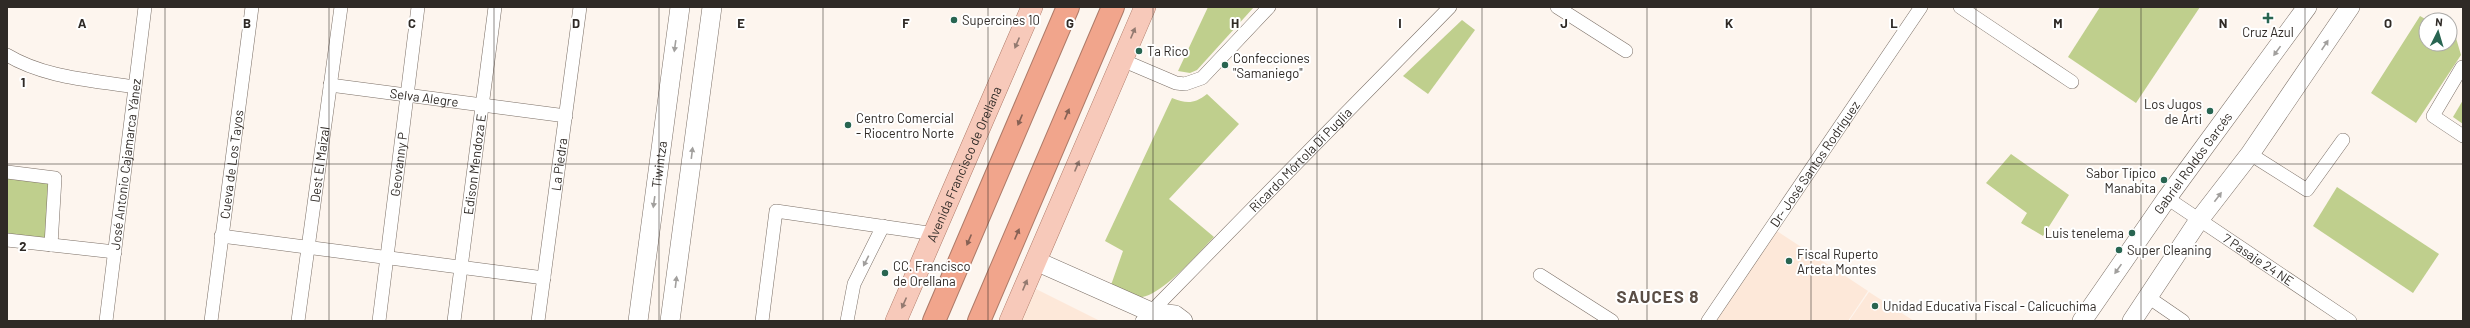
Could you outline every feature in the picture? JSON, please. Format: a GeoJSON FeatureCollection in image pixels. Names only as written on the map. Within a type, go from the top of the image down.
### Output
{"type":"FeatureCollection","features":[{"type":"Feature","properties":{"kind":"highway"},"geometry":{"type":"LineString","coordinates":[[934,321],[1068,7]]}},
{"type":"Feature","properties":{"kind":"highway"},"geometry":{"type":"LineString","coordinates":[[979,321],[1113,7]]}},
{"type":"Feature","properties":{"kind":"main road","name":"Avenida Francisco de Orellana"},"geometry":{"type":"LineString","coordinates":[[896,321],[935,234],[1032,7]]}},
{"type":"Feature","properties":{"kind":"main road"},"geometry":{"type":"LineString","coordinates":[[1010,321],[1145,7]]}},
{"type":"Feature","properties":{"kind":"street","name":"José Antonio Cajamarca Yánez"},"geometry":{"type":"LineString","coordinates":[[106,321],[145,7]]}},
{"type":"Feature","properties":{"kind":"street","name":"Cueva de Los Tayos"},"geometry":{"type":"LineString","coordinates":[[211,321],[252,7]]}},
{"type":"Feature","properties":{"kind":"street","name":"Dest El Maizal"},"geometry":{"type":"LineString","coordinates":[[298,321],[341,7]]}},
{"type":"Feature","properties":{"kind":"street","name":"Geovanny P"},"geometry":{"type":"LineString","coordinates":[[379,321],[418,7]]}},
{"type":"Feature","properties":{"kind":"street","name":"Edison Mendoza E"},"geometry":{"type":"LineString","coordinates":[[454,321],[495,7]]}},
{"type":"Feature","properties":{"kind":"street","name":"La Piedra"},"geometry":{"type":"LineString","coordinates":[[538,321],[580,7]]}},
{"type":"Feature","properties":{"kind":"street","name":"Tiwintza"},"geometry":{"type":"LineString","coordinates":[[638,321],[680,7]]}},
{"type":"Feature","properties":{"kind":"street"},"geometry":{"type":"LineString","coordinates":[[670,321],[712,7]]}},
{"type":"Feature","properties":{"kind":"street"},"geometry":{"type":"LineString","coordinates":[[1122,60],[1176,83],[1185,84],[1202,78],[1269,7]]}},
{"type":"Feature","properties":{"kind":"street","name":"Ricardo Mórtola Di Puglia"},"geometry":{"type":"LineString","coordinates":[[1150,318],[1450,7]]}},
{"type":"Feature","properties":{"kind":"street"},"geometry":{"type":"LineString","coordinates":[[1557,7],[1626,51]]}},
{"type":"Feature","properties":{"kind":"street","name":"Dr- José Santos Rodríguez"},"geometry":{"type":"LineString","coordinates":[[1708,321],[1921,7]]}},
{"type":"Feature","properties":{"kind":"street"},"geometry":{"type":"LineString","coordinates":[[1960,7],[2072,82]]}},
{"type":"Feature","properties":{"kind":"street","name":"Gabriel Roldós Garcés"},"geometry":{"type":"LineString","coordinates":[[2082,321],[2167,198],[2307,7]]}},
{"type":"Feature","properties":{"kind":"street"},"geometry":{"type":"LineString","coordinates":[[2132,321],[2200,220],[2250,154],[2350,7]]}},
{"type":"Feature","properties":{"kind":"street"},"geometry":{"type":"LineString","coordinates":[[7,55],[16,60],[55,74],[135,87]]}},
{"type":"Feature","properties":{"kind":"street"},"geometry":{"type":"LineString","coordinates":[[2462,67],[2434,116],[2463,136]]}},
{"type":"Feature","properties":{"kind":"street","name":"Selva Alegre"},"geometry":{"type":"LineString","coordinates":[[330,85],[566,116]]}},
{"type":"Feature","properties":{"kind":"street"},"geometry":{"type":"LineString","coordinates":[[2250,154],[2307,190],[2342,140]]}},
{"type":"Feature","properties":{"kind":"street"},"geometry":{"type":"LineString","coordinates":[[7,172],[55,178],[51,245]]}},
{"type":"Feature","properties":{"kind":"street","name":"7 Pasaje 24 NE"},"geometry":{"type":"LineString","coordinates":[[2167,198],[2350,321]]}},
{"type":"Feature","properties":{"kind":"street"},"geometry":{"type":"LineString","coordinates":[[762,321],[776,211],[935,234]]}},
{"type":"Feature","properties":{"kind":"street"},"geometry":{"type":"LineString","coordinates":[[847,321],[854,284],[883,226]]}},
{"type":"Feature","properties":{"kind":"street"},"geometry":{"type":"LineString","coordinates":[[221,236],[544,278]]}},
{"type":"Feature","properties":{"kind":"street"},"geometry":{"type":"LineString","coordinates":[[7,240],[115,252]]}},
{"type":"Feature","properties":{"kind":"street"},"geometry":{"type":"LineString","coordinates":[[1036,261],[1150,318],[1175,315],[1183,321]]}},
{"type":"Feature","properties":{"kind":"street"},"geometry":{"type":"LineString","coordinates":[[1540,275],[1612,321]]}},
{"type":"Feature","properties":{"kind":"street"},"geometry":{"type":"LineString","coordinates":[[2148,297],[2183,321]]}},
{"type":"Feature","properties":{"kind":"shaded area","name":"Fiscal Ruperto Arteta Montes"},"geometry":{"type":"Polygon","coordinates":[[[1777,231],[1868,291],[1848,321],[1714,321],[1777,231]]]}},
{"type":"Feature","properties":{"kind":"shaded area"},"geometry":{"type":"Polygon","coordinates":[[[1036,289],[1100,321],[1021,321],[1036,289]]]}},
{"type":"Feature","properties":{"kind":"shaded area","name":"Unidad Educativa Fiscal - Calicuchima"},"geometry":{"type":"Polygon","coordinates":[[[1869,292],[1914,321],[1849,321],[1869,292]]]}},
{"type":"Feature","properties":{"kind":"green space"},"geometry":{"type":"Polygon","coordinates":[[[1208,7],[1254,7],[1197,70],[1190,73],[1178,71],[1208,7]]]}},
{"type":"Feature","properties":{"kind":"green space"},"geometry":{"type":"Polygon","coordinates":[[[2100,7],[2200,7],[2136,103],[2068,57],[2100,7]]]}},
{"type":"Feature","properties":{"kind":"green space"},"geometry":{"type":"Polygon","coordinates":[[[2418,19],[2418,52],[2458,52],[2458,45],[2461,55],[2416,123],[2371,93],[2418,19]]]}},
{"type":"Feature","properties":{"kind":"green space"},"geometry":{"type":"Polygon","coordinates":[[[1462,20],[1475,30],[1428,94],[1403,76],[1462,20]]]}},
{"type":"Feature","properties":{"kind":"green space"},"geometry":{"type":"Polygon","coordinates":[[[1207,94],[1239,124],[1169,199],[1214,237],[1188,264],[1155,292],[1145,296],[1136,297],[1130,295],[1111,285],[1123,251],[1105,241],[1172,98],[1190,102],[1198,100],[1207,94]]]}},
{"type":"Feature","properties":{"kind":"green space"},"geometry":{"type":"Polygon","coordinates":[[[2463,100],[2463,124],[2453,117],[2463,100]]]}},
{"type":"Feature","properties":{"kind":"green space"},"geometry":{"type":"Polygon","coordinates":[[[2011,154],[2069,195],[2043,236],[2021,223],[2027,213],[1986,183],[2011,154]]]}},
{"type":"Feature","properties":{"kind":"green space"},"geometry":{"type":"Polygon","coordinates":[[[7,175],[52,183],[46,240],[7,235],[7,175]]]}},
{"type":"Feature","properties":{"kind":"green space"},"geometry":{"type":"Polygon","coordinates":[[[2337,187],[2439,254],[2413,293],[2313,226],[2337,187]]]}},
{"type":"Feature","properties":{"kind":"place","name":"Cruz Azul"},"geometry":{"type":"Point","coordinates":[2268,18]}},
{"type":"Feature","properties":{"kind":"place","name":"Supercines 10"},"geometry":{"type":"Point","coordinates":[954,20]}},
{"type":"Feature","properties":{"kind":"place","name":"Ta Rico"},"geometry":{"type":"Point","coordinates":[1139,51]}},
{"type":"Feature","properties":{"kind":"place","name":"Confecciones \"Samaniego\""},"geometry":{"type":"Point","coordinates":[1225,65]}},
{"type":"Feature","properties":{"kind":"place","name":"Los Jugos de Arti"},"geometry":{"type":"Point","coordinates":[2210,111]}},
{"type":"Feature","properties":{"kind":"place","name":"Centro Comercial - Riocentro Norte"},"geometry":{"type":"Point","coordinates":[848,125]}},
{"type":"Feature","properties":{"kind":"place","name":"Sabor Típico Manabita"},"geometry":{"type":"Point","coordinates":[2164,180]}},
{"type":"Feature","properties":{"kind":"place","name":"Luis tenelema"},"geometry":{"type":"Point","coordinates":[2132,233]}},
{"type":"Feature","properties":{"kind":"place","name":"Super Cleaning"},"geometry":{"type":"Point","coordinates":[2119,250]}},
{"type":"Feature","properties":{"kind":"place","name":"Fiscal Ruperto Arteta Montes"},"geometry":{"type":"Point","coordinates":[1789,261]}},
{"type":"Feature","properties":{"kind":"place","name":"CC. Francisco de Orellana"},"geometry":{"type":"Point","coordinates":[885,273]}},
{"type":"Feature","properties":{"kind":"place","name":"Unidad Educativa Fiscal - Calicuchima"},"geometry":{"type":"Point","coordinates":[1875,306]}},
{"type":"Feature","properties":{"kind":"district","name":"SAUCES 8"},"geometry":{"type":"Point","coordinates":[1658,297]}}]}
